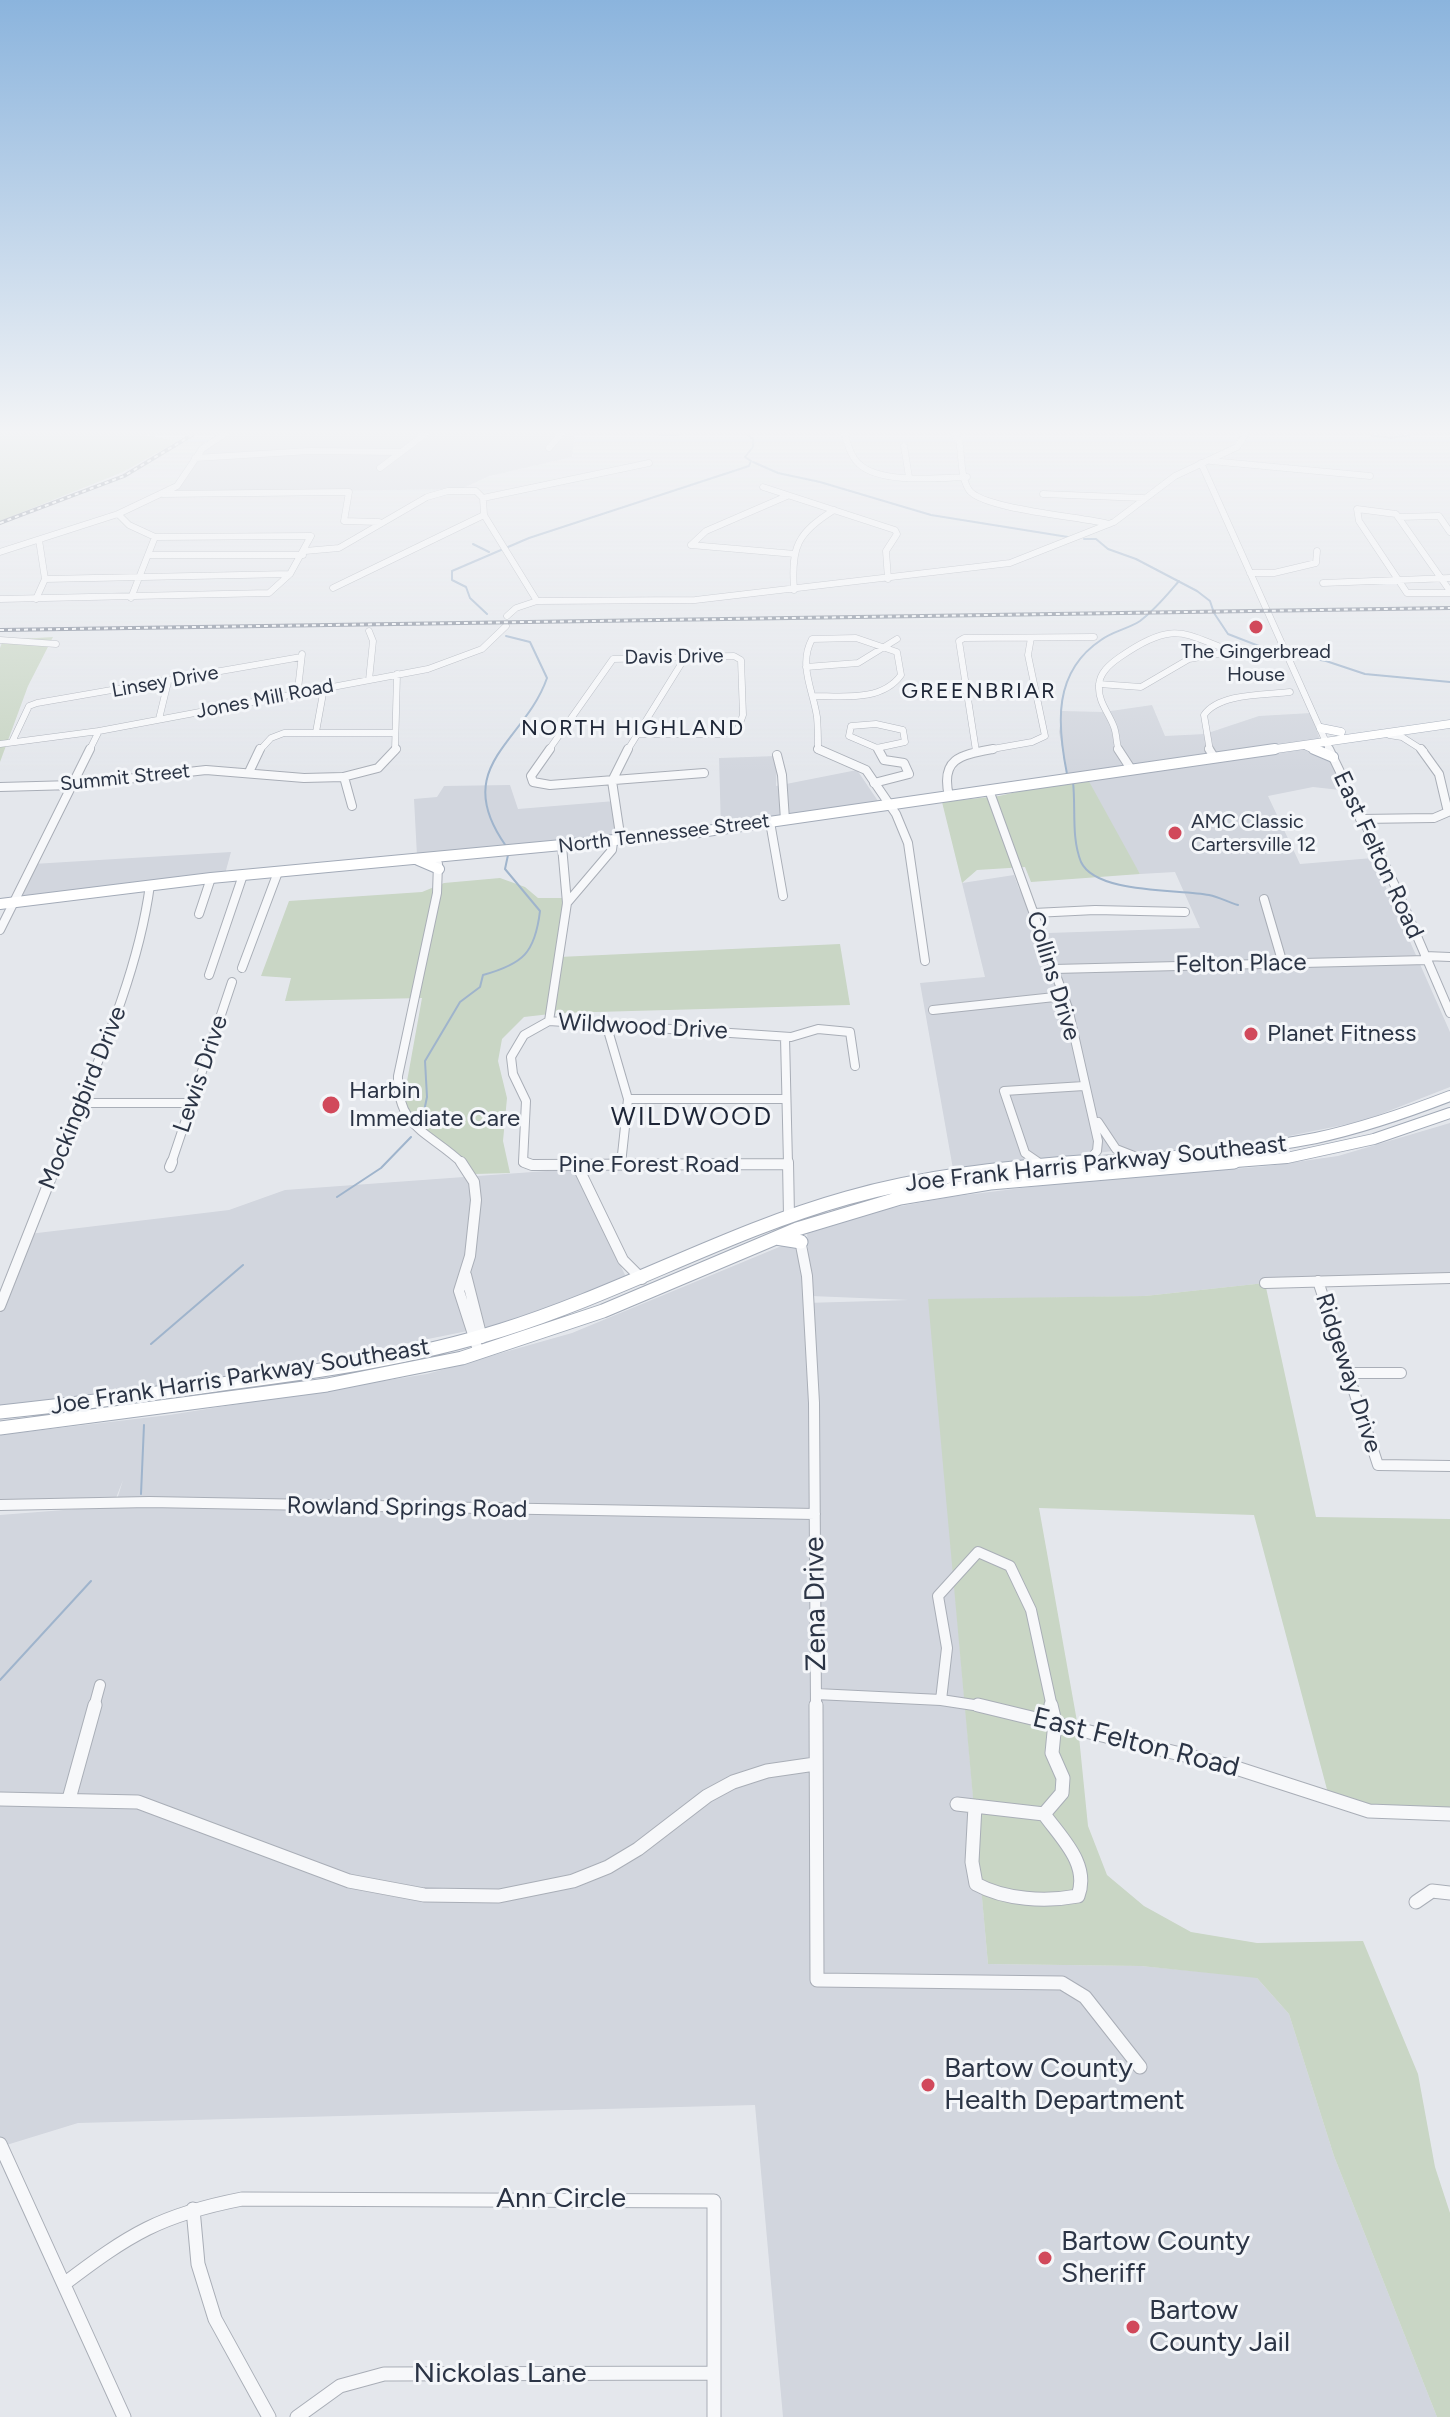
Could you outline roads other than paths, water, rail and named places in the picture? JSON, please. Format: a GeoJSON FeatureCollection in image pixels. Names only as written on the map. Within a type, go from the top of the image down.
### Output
{"type":"FeatureCollection","features":[{"type":"Feature","properties":{"kind":"main road","name":"North Tennessee Street"},"geometry":{"type":"LineString","coordinates":[[0,904],[211,878],[617,841],[770,822],[1296,745],[1450,717]]}},
{"type":"Feature","properties":{"kind":"main road","name":"North Tennessee Street"},"geometry":{"type":"LineString","coordinates":[[1326,740],[1408,735],[1447,725]]}},
{"type":"Feature","properties":{"kind":"main road"},"geometry":{"type":"LineString","coordinates":[[1321,728],[1336,733],[1396,726]]}},
{"type":"Feature","properties":{"kind":"main road"},"geometry":{"type":"LineString","coordinates":[[1296,745],[1318,748],[1332,755],[1335,744],[1345,739]]}},
{"type":"Feature","properties":{"kind":"main road"},"geometry":{"type":"LineString","coordinates":[[994,801],[1003,788]]}},
{"type":"Feature","properties":{"kind":"main road"},"geometry":{"type":"LineString","coordinates":[[415,859],[439,870],[460,855]]}},
{"type":"Feature","properties":{"kind":"main road","name":"Joe Frank Harris Parkway Southeast"},"geometry":{"type":"LineString","coordinates":[[0,1428],[350,1381],[478,1344],[789,1216],[874,1191],[967,1173],[1302,1142],[1380,1123],[1450,1096]]}},
{"type":"Feature","properties":{"kind":"main road"},"geometry":{"type":"LineString","coordinates":[[1271,1160],[1272,1157],[1404,1122],[1450,1104]]}},
{"type":"Feature","properties":{"kind":"main road","name":"Joe Frank Harris Parkway Southeast"},"geometry":{"type":"LineString","coordinates":[[0,1412],[254,1380],[554,1330],[773,1238],[873,1205],[940,1191],[1018,1180],[1271,1160],[1343,1147],[1450,1113]]}},
{"type":"Feature","properties":{"kind":"main road"},"geometry":{"type":"LineString","coordinates":[[1123,1173],[1127,1167],[1246,1156],[1288,1148],[1302,1142]]}},
{"type":"Feature","properties":{"kind":"main road"},"geometry":{"type":"LineString","coordinates":[[940,1191],[955,1184],[995,1177],[1107,1167],[1113,1161]]}},
{"type":"Feature","properties":{"kind":"main road"},"geometry":{"type":"LineString","coordinates":[[797,1229],[799,1222],[811,1217],[967,1173]]}},
{"type":"Feature","properties":{"kind":"main road"},"geometry":{"type":"LineString","coordinates":[[636,1298],[657,1283],[786,1224],[789,1216]]}},
{"type":"Feature","properties":{"kind":"main road"},"geometry":{"type":"LineString","coordinates":[[773,1238],[801,1242]]}},
{"type":"Feature","properties":{"kind":"main road"},"geometry":{"type":"LineString","coordinates":[[478,1344],[583,1312],[644,1283],[664,1269]]}},
{"type":"Feature","properties":{"kind":"main road"},"geometry":{"type":"LineString","coordinates":[[0,1421],[171,1398],[254,1380]]}},
{"type":"Feature","properties":{"kind":"street"},"geometry":{"type":"LineString","coordinates":[[36,599],[45,579],[40,548]]}},
{"type":"Feature","properties":{"kind":"street"},"geometry":{"type":"LineString","coordinates":[[131,598],[151,548]]}},
{"type":"Feature","properties":{"kind":"street"},"geometry":{"type":"LineString","coordinates":[[0,599],[211,597],[269,593],[290,574],[306,548]]}},
{"type":"Feature","properties":{"kind":"street"},"geometry":{"type":"LineString","coordinates":[[148,555],[304,553],[339,548]]}},
{"type":"Feature","properties":{"kind":"street"},"geometry":{"type":"LineString","coordinates":[[333,588],[416,548]]}},
{"type":"Feature","properties":{"kind":"street"},"geometry":{"type":"LineString","coordinates":[[504,548],[537,601]]}},
{"type":"Feature","properties":{"kind":"street"},"geometry":{"type":"LineString","coordinates":[[723,548],[795,554]]}},
{"type":"Feature","properties":{"kind":"street"},"geometry":{"type":"LineString","coordinates":[[794,590],[797,548]]}},
{"type":"Feature","properties":{"kind":"street"},"geometry":{"type":"LineString","coordinates":[[888,548],[888,579]]}},
{"type":"Feature","properties":{"kind":"street"},"geometry":{"type":"LineString","coordinates":[[507,616],[516,608],[537,601],[695,600],[794,590],[1010,563],[1055,548]]}},
{"type":"Feature","properties":{"kind":"street","name":"East Felton Road"},"geometry":{"type":"LineString","coordinates":[[1240,548],[1360,819],[1398,892],[1450,1013]]}},
{"type":"Feature","properties":{"kind":"street"},"geometry":{"type":"LineString","coordinates":[[1377,548],[1413,602]]}},
{"type":"Feature","properties":{"kind":"street"},"geometry":{"type":"LineString","coordinates":[[1419,548],[1450,592]]}},
{"type":"Feature","properties":{"kind":"street"},"geometry":{"type":"LineString","coordinates":[[1250,573],[1274,573],[1316,563],[1317,551]]}},
{"type":"Feature","properties":{"kind":"street"},"geometry":{"type":"LineString","coordinates":[[45,579],[290,574]]}},
{"type":"Feature","properties":{"kind":"street"},"geometry":{"type":"LineString","coordinates":[[211,597],[219,576]]}},
{"type":"Feature","properties":{"kind":"street"},"geometry":{"type":"LineString","coordinates":[[1323,583],[1450,578]]}},
{"type":"Feature","properties":{"kind":"street"},"geometry":{"type":"LineString","coordinates":[[1407,593],[1450,592]]}},
{"type":"Feature","properties":{"kind":"street","name":"Jones Mill Road"},"geometry":{"type":"LineString","coordinates":[[0,744],[99,731],[397,674],[464,658],[486,646],[506,626]]}},
{"type":"Feature","properties":{"kind":"street"},"geometry":{"type":"LineString","coordinates":[[369,631],[373,641],[369,680]]}},
{"type":"Feature","properties":{"kind":"street"},"geometry":{"type":"LineString","coordinates":[[1131,769],[1120,754],[1114,727],[1102,707],[1099,684],[1113,662],[1157,635],[1192,634],[1229,652],[1246,656]]}},
{"type":"Feature","properties":{"kind":"street"},"geometry":{"type":"LineString","coordinates":[[813,696],[875,693],[890,688],[901,675],[897,652],[851,636],[812,639],[806,647],[806,667],[813,696],[818,750],[866,770],[891,804],[908,843],[925,961]]}},
{"type":"Feature","properties":{"kind":"street"},"geometry":{"type":"LineString","coordinates":[[976,752],[959,641],[964,638],[1094,637]]}},
{"type":"Feature","properties":{"kind":"street"},"geometry":{"type":"LineString","coordinates":[[949,796],[944,783],[945,770],[955,759],[976,752],[1036,743],[1045,736],[1028,655],[1031,638]]}},
{"type":"Feature","properties":{"kind":"street"},"geometry":{"type":"LineString","coordinates":[[806,667],[858,663],[897,639]]}},
{"type":"Feature","properties":{"kind":"street"},"geometry":{"type":"LineString","coordinates":[[0,640],[56,644]]}},
{"type":"Feature","properties":{"kind":"street"},"geometry":{"type":"LineString","coordinates":[[1099,684],[1141,687],[1189,659],[1229,652]]}},
{"type":"Feature","properties":{"kind":"street","name":"Linsey Drive"},"geometry":{"type":"LineString","coordinates":[[12,742],[29,706],[302,656],[298,689],[301,693]]}},
{"type":"Feature","properties":{"kind":"street"},"geometry":{"type":"LineString","coordinates":[[567,903],[617,841],[612,781],[615,770],[686,656]]}},
{"type":"Feature","properties":{"kind":"street","name":"Davis Drive"},"geometry":{"type":"LineString","coordinates":[[639,734],[721,734],[738,729],[743,715],[741,660],[734,656],[686,656],[621,657],[609,661],[531,776],[533,782],[543,785],[704,773]]}},
{"type":"Feature","properties":{"kind":"street"},"geometry":{"type":"LineString","coordinates":[[250,770],[269,739],[284,733],[395,733],[397,674]]}},
{"type":"Feature","properties":{"kind":"street"},"geometry":{"type":"LineString","coordinates":[[159,719],[168,682]]}},
{"type":"Feature","properties":{"kind":"street"},"geometry":{"type":"LineString","coordinates":[[1214,757],[1207,746],[1204,715],[1208,709],[1223,701],[1290,692],[1303,687]]}},
{"type":"Feature","properties":{"kind":"street"},"geometry":{"type":"LineString","coordinates":[[316,732],[324,688]]}},
{"type":"Feature","properties":{"kind":"street"},"geometry":{"type":"LineString","coordinates":[[890,688],[900,694]]}},
{"type":"Feature","properties":{"kind":"street"},"geometry":{"type":"LineString","coordinates":[[1290,692],[1307,697]]}},
{"type":"Feature","properties":{"kind":"street"},"geometry":{"type":"LineString","coordinates":[[846,713],[851,726],[849,736],[877,748],[905,742],[903,730],[876,724],[851,726]]}},
{"type":"Feature","properties":{"kind":"street"},"geometry":{"type":"LineString","coordinates":[[0,930],[99,731]]}},
{"type":"Feature","properties":{"kind":"street","name":"Summit Street"},"geometry":{"type":"LineString","coordinates":[[0,787],[72,785],[203,770],[250,770],[287,778],[344,777],[375,770],[391,758],[396,749],[395,733]]}},
{"type":"Feature","properties":{"kind":"street"},"geometry":{"type":"LineString","coordinates":[[1360,819],[1434,818],[1448,812],[1446,789],[1441,776],[1408,735]]}},
{"type":"Feature","properties":{"kind":"street"},"geometry":{"type":"LineString","coordinates":[[874,783],[909,774],[904,763],[884,760],[877,748]]}},
{"type":"Feature","properties":{"kind":"street"},"geometry":{"type":"LineString","coordinates":[[777,755],[785,820]]}},
{"type":"Feature","properties":{"kind":"street"},"geometry":{"type":"LineString","coordinates":[[344,777],[352,806]]}},
{"type":"Feature","properties":{"kind":"street","name":"Collins Drive"},"geometry":{"type":"LineString","coordinates":[[989,790],[1064,996],[1084,1086],[1093,1112],[1098,1145],[1087,1162]]}},
{"type":"Feature","properties":{"kind":"street"},"geometry":{"type":"LineString","coordinates":[[770,822],[783,896]]}},
{"type":"Feature","properties":{"kind":"street"},"geometry":{"type":"LineString","coordinates":[[549,1021],[567,903],[562,846]]}},
{"type":"Feature","properties":{"kind":"street"},"geometry":{"type":"LineString","coordinates":[[438,857],[437,893],[397,1093],[400,1109],[407,1120],[463,1165],[475,1183],[476,1206],[466,1275],[459,1285],[459,1291],[478,1344]]}},
{"type":"Feature","properties":{"kind":"street"},"geometry":{"type":"LineString","coordinates":[[242,968],[256,923],[278,872]]}},
{"type":"Feature","properties":{"kind":"street"},"geometry":{"type":"LineString","coordinates":[[209,975],[243,875]]}},
{"type":"Feature","properties":{"kind":"street"},"geometry":{"type":"LineString","coordinates":[[199,914],[211,878]]}},
{"type":"Feature","properties":{"kind":"street","name":"Mockingbird Drive"},"geometry":{"type":"LineString","coordinates":[[0,1306],[135,961],[150,885]]}},
{"type":"Feature","properties":{"kind":"street"},"geometry":{"type":"LineString","coordinates":[[1264,899],[1283,964]]}},
{"type":"Feature","properties":{"kind":"street"},"geometry":{"type":"LineString","coordinates":[[1034,913],[1095,910],[1185,912]]}},
{"type":"Feature","properties":{"kind":"street","name":"Felton Place"},"geometry":{"type":"LineString","coordinates":[[1054,969],[1450,957]]}},
{"type":"Feature","properties":{"kind":"street","name":"Lewis Drive"},"geometry":{"type":"LineString","coordinates":[[170,1167],[232,982]]}},
{"type":"Feature","properties":{"kind":"street"},"geometry":{"type":"LineString","coordinates":[[933,1010],[1064,996]]}},
{"type":"Feature","properties":{"kind":"street","name":"Wildwood Drive"},"geometry":{"type":"LineString","coordinates":[[521,1151],[526,1101],[513,1074],[511,1057],[524,1035],[549,1021],[785,1037],[818,1029],[850,1032],[855,1066]]}},
{"type":"Feature","properties":{"kind":"street"},"geometry":{"type":"LineString","coordinates":[[607,1027],[628,1099],[621,1165]]}},
{"type":"Feature","properties":{"kind":"street"},"geometry":{"type":"LineString","coordinates":[[785,1037],[789,1216]]}},
{"type":"Feature","properties":{"kind":"street"},"geometry":{"type":"LineString","coordinates":[[1047,1165],[1025,1153],[1004,1091],[1084,1086]]}},
{"type":"Feature","properties":{"kind":"street"},"geometry":{"type":"LineString","coordinates":[[628,1099],[785,1099]]}},
{"type":"Feature","properties":{"kind":"street"},"geometry":{"type":"LineString","coordinates":[[81,1103],[190,1103]]}},
{"type":"Feature","properties":{"kind":"street"},"geometry":{"type":"LineString","coordinates":[[1093,1112],[1106,1136],[1113,1161]]}},
{"type":"Feature","properties":{"kind":"street"},"geometry":{"type":"LineString","coordinates":[[1106,1136],[1121,1152],[1142,1158]]}},
{"type":"Feature","properties":{"kind":"street","name":"Pine Forest Road"},"geometry":{"type":"LineString","coordinates":[[521,1151],[523,1162],[532,1165],[787,1164]]}},
{"type":"Feature","properties":{"kind":"street"},"geometry":{"type":"LineString","coordinates":[[1011,1168],[1019,1164],[1025,1153]]}},
{"type":"Feature","properties":{"kind":"street"},"geometry":{"type":"LineString","coordinates":[[577,1165],[623,1260],[642,1279]]}},
{"type":"Feature","properties":{"kind":"street","name":"Zena Drive"},"geometry":{"type":"LineString","coordinates":[[797,1229],[806,1264],[815,1514],[817,1980],[1062,1983],[1085,1997],[1140,2067]]}},
{"type":"Feature","properties":{"kind":"street"},"geometry":{"type":"LineString","coordinates":[[1265,1283],[1450,1278]]}},
{"type":"Feature","properties":{"kind":"street","name":"Ridgeway Drive"},"geometry":{"type":"LineString","coordinates":[[1318,1281],[1378,1465],[1450,1466]]}},
{"type":"Feature","properties":{"kind":"street"},"geometry":{"type":"LineString","coordinates":[[1350,1373],[1401,1373]]}},
{"type":"Feature","properties":{"kind":"street","name":"Rowland Springs Road"},"geometry":{"type":"LineString","coordinates":[[0,1505],[149,1502],[815,1514]]}},
{"type":"Feature","properties":{"kind":"street"},"geometry":{"type":"LineString","coordinates":[[941,1700],[949,1656],[946,1619],[938,1596],[978,1552],[1010,1566],[1031,1610],[1055,1722],[1052,1753],[1063,1778],[1062,1793],[1044,1814]]}},
{"type":"Feature","properties":{"kind":"street"},"geometry":{"type":"LineString","coordinates":[[69,1799],[100,1685]]}},
{"type":"Feature","properties":{"kind":"street","name":"East Felton Road"},"geometry":{"type":"LineString","coordinates":[[816,1694],[941,1700],[1055,1722],[1230,1766],[1369,1811],[1450,1814]]}},
{"type":"Feature","properties":{"kind":"street"},"geometry":{"type":"LineString","coordinates":[[0,1799],[138,1802],[210,1827],[311,1869],[370,1887],[436,1896],[483,1898],[527,1893],[586,1877],[631,1854],[724,1786],[768,1770],[815,1764]]}},
{"type":"Feature","properties":{"kind":"street"},"geometry":{"type":"LineString","coordinates":[[957,1804],[975,1806],[1044,1814],[1077,1861],[1082,1886],[1078,1896],[1054,1899],[987,1890],[976,1884],[972,1862],[975,1806]]}},
{"type":"Feature","properties":{"kind":"street"},"geometry":{"type":"LineString","coordinates":[[1416,1902],[1432,1891],[1450,1893]]}},
{"type":"Feature","properties":{"kind":"street"},"geometry":{"type":"LineString","coordinates":[[0,2144],[124,2417]]}},
{"type":"Feature","properties":{"kind":"street","name":"Ann Circle"},"geometry":{"type":"LineString","coordinates":[[64,2284],[112,2248],[153,2223],[193,2209],[242,2199],[714,2201],[714,2417]]}},
{"type":"Feature","properties":{"kind":"street"},"geometry":{"type":"LineString","coordinates":[[193,2209],[198,2264],[215,2319],[269,2417]]}},
{"type":"Feature","properties":{"kind":"street","name":"Nickolas Lane"},"geometry":{"type":"LineString","coordinates":[[297,2417],[340,2386],[384,2374],[714,2373]]}},
{"type":"Feature","properties":{"kind":"waterway"},"geometry":{"type":"LineString","coordinates":[[481,548],[489,552]]}},
{"type":"Feature","properties":{"kind":"waterway"},"geometry":{"type":"LineString","coordinates":[[487,614],[470,598],[466,587],[452,580],[452,571],[506,548]]}},
{"type":"Feature","properties":{"kind":"waterway"},"geometry":{"type":"LineString","coordinates":[[1107,548],[1179,581]]}},
{"type":"Feature","properties":{"kind":"waterway"},"geometry":{"type":"LineString","coordinates":[[1067,774],[1061,736],[1062,700],[1074,667],[1101,640],[1145,617],[1179,581]]}},
{"type":"Feature","properties":{"kind":"waterway"},"geometry":{"type":"LineString","coordinates":[[1179,581],[1210,601],[1213,610]]}},
{"type":"Feature","properties":{"kind":"waterway"},"geometry":{"type":"LineString","coordinates":[[1214,613],[1228,634],[1282,655]]}},
{"type":"Feature","properties":{"kind":"waterway"},"geometry":{"type":"LineString","coordinates":[[506,636],[530,642],[547,678],[537,700],[497,756],[488,775],[485,795],[490,818],[506,846]]}},
{"type":"Feature","properties":{"kind":"waterway"},"geometry":{"type":"LineString","coordinates":[[1292,655],[1326,661],[1365,674],[1450,682]]}},
{"type":"Feature","properties":{"kind":"waterway"},"geometry":{"type":"LineString","coordinates":[[1073,782],[1076,843],[1081,862],[1090,872],[1120,885],[1209,895],[1238,905]]}},
{"type":"Feature","properties":{"kind":"waterway"},"geometry":{"type":"LineString","coordinates":[[422,1121],[427,1097],[425,1061],[460,1002],[480,987],[483,975],[508,966],[525,955],[535,937],[540,911],[505,869],[508,855]]}},
{"type":"Feature","properties":{"kind":"waterway"},"geometry":{"type":"LineString","coordinates":[[337,1197],[381,1168],[411,1137]]}},
{"type":"Feature","properties":{"kind":"waterway"},"geometry":{"type":"LineString","coordinates":[[151,1344],[243,1265]]}},
{"type":"Feature","properties":{"kind":"waterway"},"geometry":{"type":"LineString","coordinates":[[141,1494],[144,1425]]}},
{"type":"Feature","properties":{"kind":"waterway"},"geometry":{"type":"LineString","coordinates":[[0,1680],[91,1581]]}},
{"type":"Feature","properties":{"kind":"railway"},"geometry":{"type":"LineString","coordinates":[[0,630],[1450,608]]}},
{"type":"Feature","properties":{"kind":"place","name":"The Gingerbread House"},"geometry":{"type":"Point","coordinates":[1256,627]}},
{"type":"Feature","properties":{"kind":"place","name":"AMC Classic Cartersville 12"},"geometry":{"type":"Point","coordinates":[1175,833]}},
{"type":"Feature","properties":{"kind":"place","name":"Planet Fitness"},"geometry":{"type":"Point","coordinates":[1251,1034]}},
{"type":"Feature","properties":{"kind":"place","name":"Harbin Immediate Care"},"geometry":{"type":"Point","coordinates":[331,1105]}},
{"type":"Feature","properties":{"kind":"place","name":"Bartow County Health Department"},"geometry":{"type":"Point","coordinates":[928,2085]}},
{"type":"Feature","properties":{"kind":"place","name":"Bartow County Sheriff"},"geometry":{"type":"Point","coordinates":[1045,2258]}},
{"type":"Feature","properties":{"kind":"place","name":"Bartow County Jail"},"geometry":{"type":"Point","coordinates":[1133,2327]}},
{"type":"Feature","properties":{"kind":"district","name":"GREENBRIAR"},"geometry":{"type":"Point","coordinates":[979,692]}},
{"type":"Feature","properties":{"kind":"district","name":"NORTH HIGHLAND"},"geometry":{"type":"Point","coordinates":[633,729]}},
{"type":"Feature","properties":{"kind":"district","name":"WILDWOOD"},"geometry":{"type":"Point","coordinates":[692,1117]}}]}
